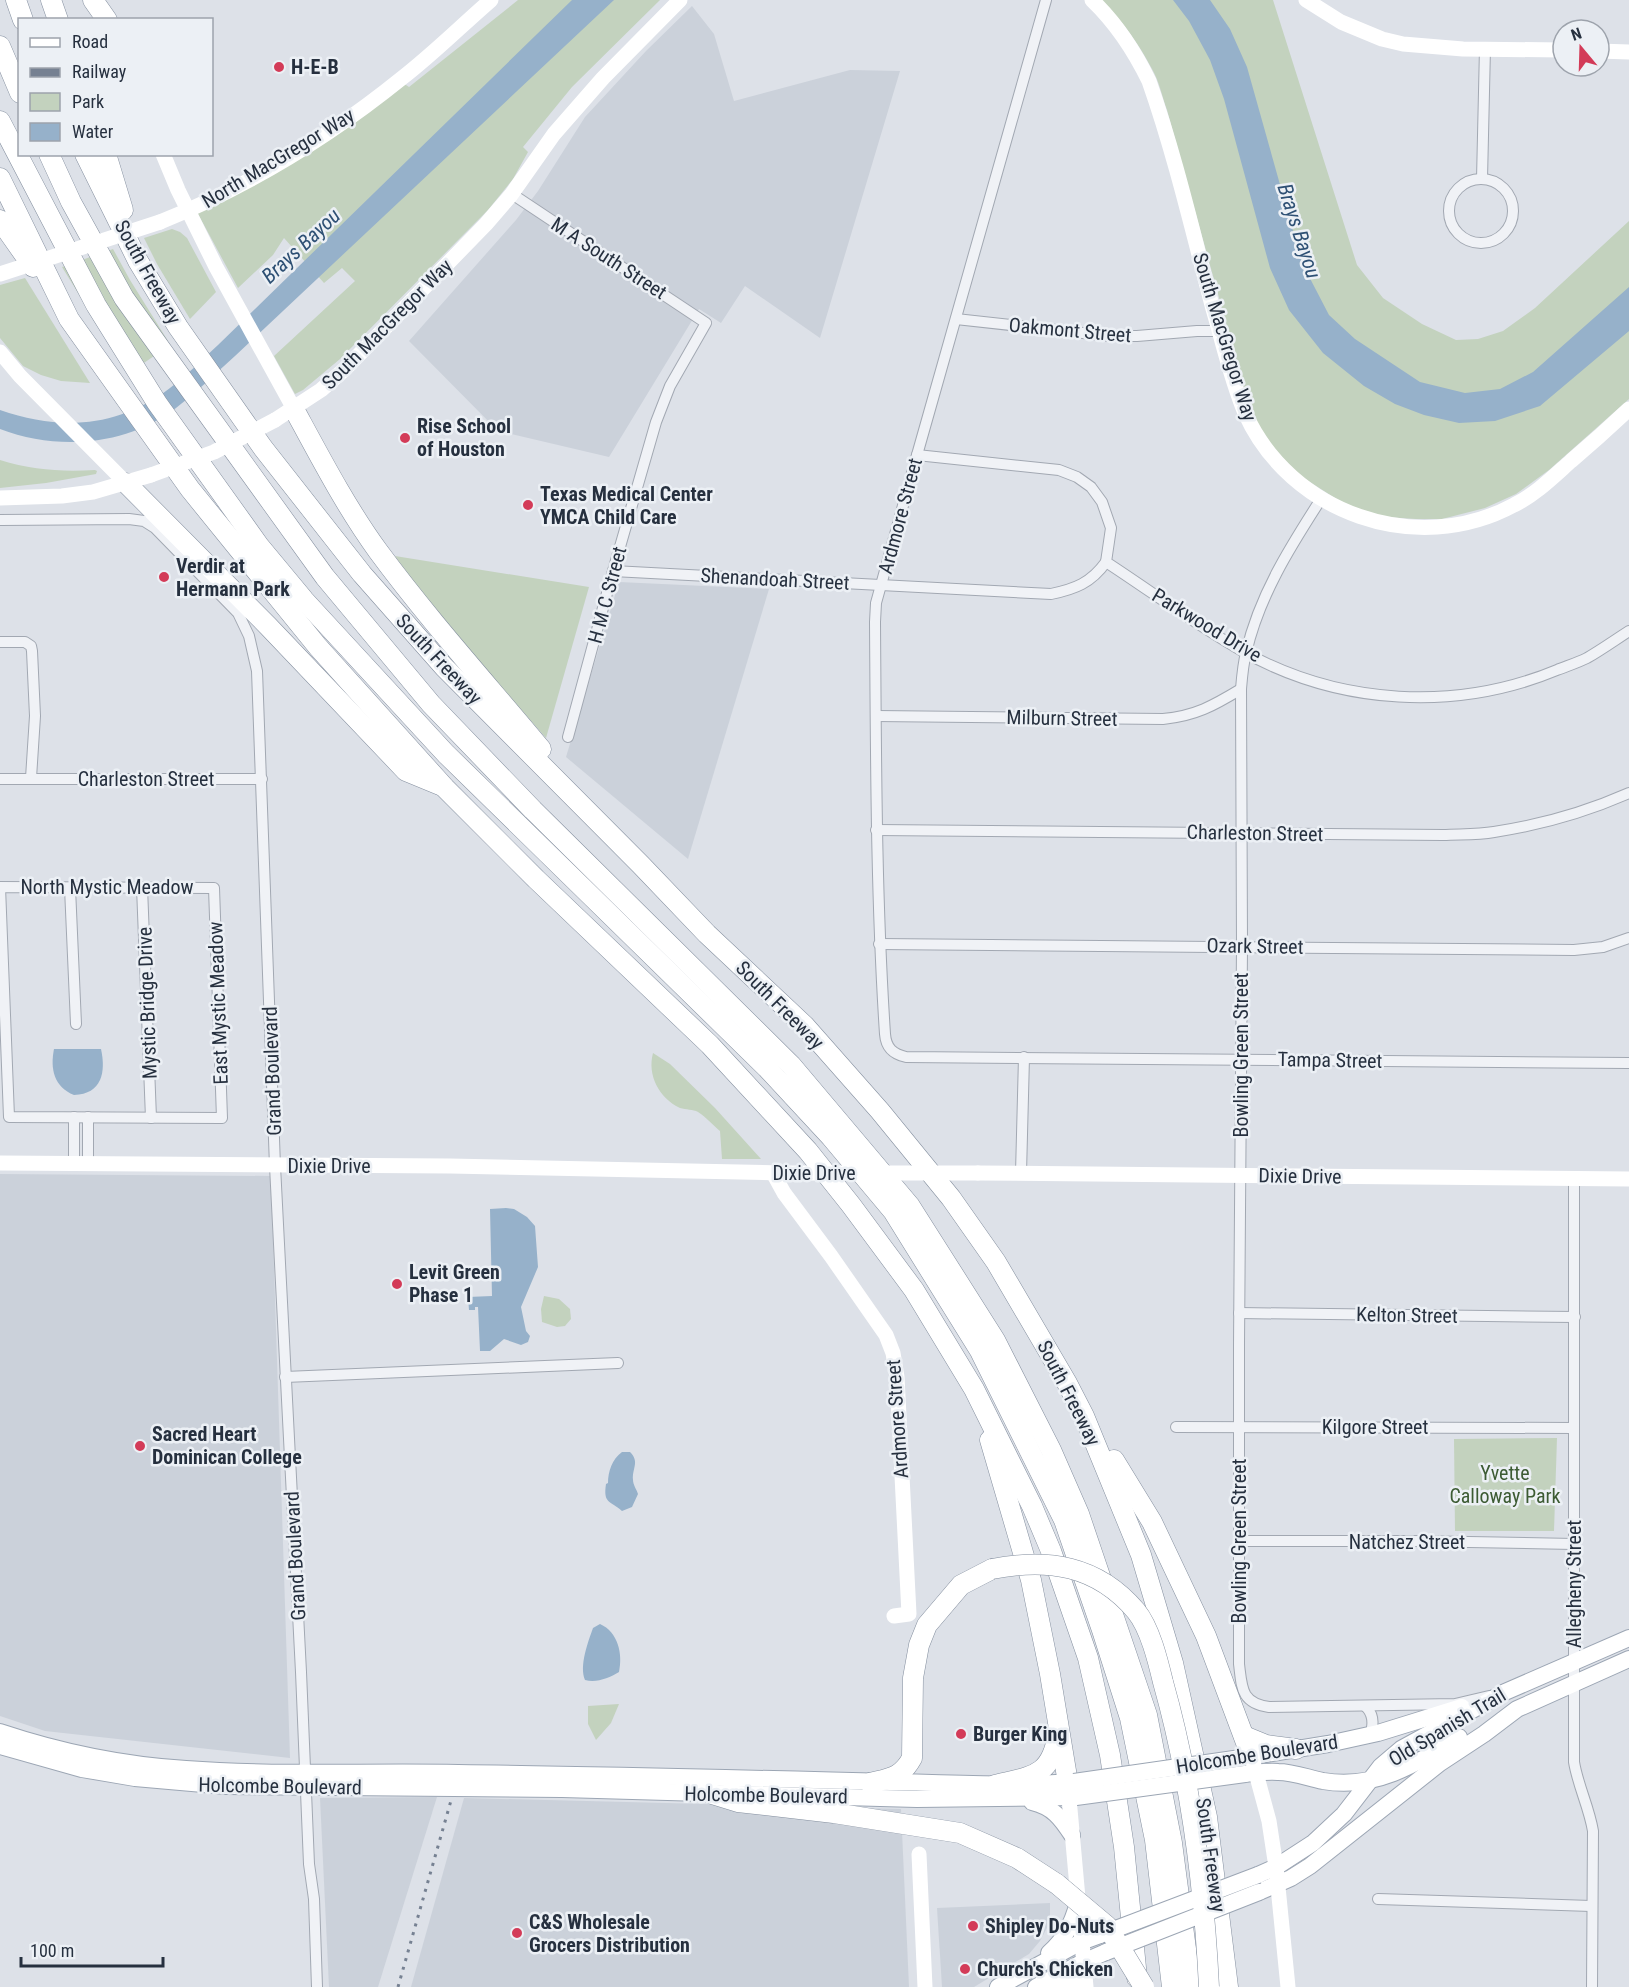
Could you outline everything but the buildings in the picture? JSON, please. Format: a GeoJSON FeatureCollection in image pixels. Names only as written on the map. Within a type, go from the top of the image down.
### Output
{"type":"FeatureCollection","features":[{"type":"Feature","properties":{"kind":"highway"},"geometry":{"type":"LineString","coordinates":[[16,0],[22,18]]}},
{"type":"Feature","properties":{"kind":"highway"},"geometry":{"type":"LineString","coordinates":[[51,0],[57,18]]}},
{"type":"Feature","properties":{"kind":"highway"},"geometry":{"type":"LineString","coordinates":[[93,0],[105,18]]}},
{"type":"Feature","properties":{"kind":"highway"},"geometry":{"type":"LineString","coordinates":[[0,46],[18,88]]}},
{"type":"Feature","properties":{"kind":"highway"},"geometry":{"type":"LineString","coordinates":[[0,121],[18,156]]}},
{"type":"Feature","properties":{"kind":"highway"},"geometry":{"type":"LineString","coordinates":[[18,156],[96,305],[157,403],[260,547],[303,600],[446,754],[767,1068],[831,1137],[893,1211],[980,1351],[1064,1520],[1130,1718],[1155,1840],[1172,1987]]}},
{"type":"Feature","properties":{"kind":"highway"},"geometry":{"type":"LineString","coordinates":[[50,156],[71,202],[124,298],[325,577],[431,704],[541,818],[791,1065],[909,1206],[994,1340],[1051,1450],[1079,1514],[1147,1715],[1172,1843],[1191,1987]]}},
{"type":"Feature","properties":{"kind":"highway","name":"South Freeway"},"geometry":{"type":"LineString","coordinates":[[86,156],[138,261],[178,327],[263,448],[362,574],[444,667],[707,934],[805,1026],[887,1119],[951,1198],[996,1262],[1067,1383],[1107,1468],[1141,1555],[1173,1663],[1207,1816],[1228,1987]]}},
{"type":"Feature","properties":{"kind":"highway"},"geometry":{"type":"LineString","coordinates":[[107,156],[138,261]]}},
{"type":"Feature","properties":{"kind":"highway"},"geometry":{"type":"LineString","coordinates":[[0,178],[69,319]]}},
{"type":"Feature","properties":{"kind":"highway"},"geometry":{"type":"LineString","coordinates":[[0,220],[190,489],[318,646],[445,788],[536,879],[710,1045],[808,1151],[914,1290],[974,1389],[1032,1506],[1051,1551],[1088,1658],[1110,1755],[1123,1838],[1138,1987]]}},
{"type":"Feature","properties":{"kind":"highway"},"geometry":{"type":"LineString","coordinates":[[294,409],[335,483],[382,556],[442,634],[641,865]]}},
{"type":"Feature","properties":{"kind":"highway"},"geometry":{"type":"LineString","coordinates":[[119,476],[268,626],[406,771],[445,788]]}},
{"type":"Feature","properties":{"kind":"highway"},"geometry":{"type":"LineString","coordinates":[[1067,1383],[1152,1522],[1206,1636],[1244,1736],[1248,1765]]}},
{"type":"Feature","properties":{"kind":"highway"},"geometry":{"type":"LineString","coordinates":[[974,1389],[1031,1580],[1072,1790]]}},
{"type":"Feature","properties":{"kind":"highway"},"geometry":{"type":"LineString","coordinates":[[870,1783],[898,1775],[907,1767],[912,1758],[913,1678],[919,1645],[927,1624],[961,1585],[992,1569],[1033,1563],[1071,1568],[1102,1582],[1137,1612],[1153,1645],[1169,1704],[1186,1774],[1196,1840],[1209,1987]]}},
{"type":"Feature","properties":{"kind":"highway"},"geometry":{"type":"LineString","coordinates":[[995,1785],[1032,1776],[1041,1771],[1055,1752],[1059,1725]]}},
{"type":"Feature","properties":{"kind":"highway"},"geometry":{"type":"LineString","coordinates":[[1244,1736],[1266,1745],[1296,1749]]}},
{"type":"Feature","properties":{"kind":"highway"},"geometry":{"type":"LineString","coordinates":[[712,1794],[738,1802],[834,1813],[960,1833],[1017,1858],[1057,1884],[1107,1926],[1144,1987]]}},
{"type":"Feature","properties":{"kind":"main road"},"geometry":{"type":"LineString","coordinates":[[105,0],[110,18]]}},
{"type":"Feature","properties":{"kind":"main road","name":"South MacGregor Way"},"geometry":{"type":"LineString","coordinates":[[0,498],[62,496],[93,492],[119,476],[151,475],[214,452],[294,409],[321,390],[346,368],[512,194],[554,134],[603,78],[680,0]]}},
{"type":"Feature","properties":{"kind":"main road","name":"South MacGregor Way"},"geometry":{"type":"LineString","coordinates":[[1092,0],[1111,19],[1130,44],[1149,81],[1244,411],[1256,434],[1278,463],[1299,483],[1342,511],[1374,522],[1436,527],[1472,521],[1514,505],[1541,488],[1629,410]]}},
{"type":"Feature","properties":{"kind":"main road"},"geometry":{"type":"LineString","coordinates":[[1306,0],[1341,22],[1403,45],[1551,50]]}},
{"type":"Feature","properties":{"kind":"main road","name":"North MacGregor Way"},"geometry":{"type":"LineString","coordinates":[[0,274],[160,222],[228,193],[328,133],[402,78],[487,2]]}},
{"type":"Feature","properties":{"kind":"main road"},"geometry":{"type":"LineString","coordinates":[[1611,51],[1629,52]]}},
{"type":"Feature","properties":{"kind":"main road"},"geometry":{"type":"LineString","coordinates":[[164,156],[216,267],[294,409]]}},
{"type":"Feature","properties":{"kind":"main road"},"geometry":{"type":"LineString","coordinates":[[0,352],[20,376],[119,476]]}},
{"type":"Feature","properties":{"kind":"main road","name":"Dixie Drive"},"geometry":{"type":"LineString","coordinates":[[0,1163],[516,1167],[778,1173],[1629,1179]]}},
{"type":"Feature","properties":{"kind":"main road","name":"Ardmore Street"},"geometry":{"type":"LineString","coordinates":[[778,1173],[784,1193],[873,1316],[889,1340],[893,1353],[897,1377],[909,1614],[894,1616]]}},
{"type":"Feature","properties":{"kind":"main road","name":"Old Spanish Trail"},"geometry":{"type":"LineString","coordinates":[[1277,1875],[1344,1814],[1390,1756],[1505,1692],[1629,1638]]}},
{"type":"Feature","properties":{"kind":"main road","name":"Old Spanish Trail"},"geometry":{"type":"LineString","coordinates":[[1038,1986],[1083,1962],[1258,1883],[1310,1866],[1440,1763],[1517,1709],[1629,1659]]}},
{"type":"Feature","properties":{"kind":"main road","name":"Holcombe Boulevard"},"geometry":{"type":"LineString","coordinates":[[0,1732],[86,1755],[139,1764],[305,1779],[712,1794],[917,1799],[1017,1798],[1248,1765],[1296,1749],[1370,1735],[1421,1721],[1505,1692]]}},
{"type":"Feature","properties":{"kind":"main road","name":"Holcombe Boulevard"},"geometry":{"type":"LineString","coordinates":[[1248,1765],[1337,1782],[1369,1781],[1387,1777],[1478,1725],[1517,1709]]}},
{"type":"Feature","properties":{"kind":"main road","name":"Holcombe Boulevard"},"geometry":{"type":"LineString","coordinates":[[0,1746],[82,1769],[135,1778],[226,1786],[305,1779],[563,1774],[995,1785],[1072,1790]]}},
{"type":"Feature","properties":{"kind":"main road"},"geometry":{"type":"LineString","coordinates":[[1248,1765],[1269,1821],[1277,1875],[1288,1987]]}},
{"type":"Feature","properties":{"kind":"main road"},"geometry":{"type":"LineString","coordinates":[[1072,1790],[1072,1835],[1084,1987]]}},
{"type":"Feature","properties":{"kind":"main road"},"geometry":{"type":"LineString","coordinates":[[1017,1798],[1042,1804],[1050,1809],[1057,1814],[1072,1835]]}},
{"type":"Feature","properties":{"kind":"main road"},"geometry":{"type":"LineString","coordinates":[[919,1854],[926,1987]]}},
{"type":"Feature","properties":{"kind":"main road","name":"Old Spanish Trail"},"geometry":{"type":"LineString","coordinates":[[998,1987],[1081,1942],[1258,1883]]}},
{"type":"Feature","properties":{"kind":"main road"},"geometry":{"type":"LineString","coordinates":[[1031,1968],[1060,1944],[1072,1924],[1078,1903]]}},
{"type":"Feature","properties":{"kind":"main road"},"geometry":{"type":"LineString","coordinates":[[1038,1986],[1072,1979],[1084,1987]]}},
{"type":"Feature","properties":{"kind":"street","name":"Ardmore Street"},"geometry":{"type":"LineString","coordinates":[[889,1049],[885,1035],[879,944],[876,830],[876,603],[916,454],[1046,0]]}},
{"type":"Feature","properties":{"kind":"street"},"geometry":{"type":"LineString","coordinates":[[1482,179],[1485,48]]}},
{"type":"Feature","properties":{"kind":"street"},"geometry":{"type":"LineString","coordinates":[[1482,179],[1492,181],[1507,193],[1513,212],[1511,222],[1499,237],[1480,243],[1461,236],[1450,220],[1449,210],[1451,200],[1463,185],[1482,179]]}},
{"type":"Feature","properties":{"kind":"street","name":"M A South Street"},"geometry":{"type":"LineString","coordinates":[[512,194],[706,322]]}},
{"type":"Feature","properties":{"kind":"street","name":"Oakmont Street"},"geometry":{"type":"LineString","coordinates":[[956,319],[1110,336],[1220,331]]}},
{"type":"Feature","properties":{"kind":"street","name":"H M C Street"},"geometry":{"type":"LineString","coordinates":[[568,738],[656,422],[670,386],[706,322]]}},
{"type":"Feature","properties":{"kind":"street"},"geometry":{"type":"LineString","coordinates":[[916,454],[1059,470],[1077,477],[1091,487],[1102,502],[1111,528],[1106,562]]}},
{"type":"Feature","properties":{"kind":"street","name":"Bowling Green Street"},"geometry":{"type":"LineString","coordinates":[[1321,499],[1279,567],[1270,586],[1246,652],[1241,689],[1239,1664],[1244,1692],[1248,1700],[1257,1705],[1269,1707],[1365,1706]]}},
{"type":"Feature","properties":{"kind":"street","name":"Grand Boulevard"},"geometry":{"type":"LineString","coordinates":[[0,520],[129,519],[144,521],[155,528],[238,613],[249,636],[257,671],[275,1166],[317,1987]]}},
{"type":"Feature","properties":{"kind":"street","name":"Shenandoah Street"},"geometry":{"type":"LineString","coordinates":[[613,571],[1051,594],[1077,586],[1096,576],[1106,562]]}},
{"type":"Feature","properties":{"kind":"street","name":"Parkwood Drive"},"geometry":{"type":"LineString","coordinates":[[1106,562],[1246,652],[1290,672],[1325,684],[1364,693],[1417,698],[1493,691],[1538,678],[1586,659],[1629,631]]}},
{"type":"Feature","properties":{"kind":"street"},"geometry":{"type":"LineString","coordinates":[[4,642],[25,642],[31,646],[32,651],[34,716],[31,778]]}},
{"type":"Feature","properties":{"kind":"street","name":"Milburn Street"},"geometry":{"type":"LineString","coordinates":[[876,716],[1163,719],[1183,717],[1202,711],[1241,689]]}},
{"type":"Feature","properties":{"kind":"street","name":"Charleston Street"},"geometry":{"type":"LineString","coordinates":[[0,779],[261,779]]}},
{"type":"Feature","properties":{"kind":"street","name":"Charleston Street"},"geometry":{"type":"LineString","coordinates":[[876,830],[1443,836],[1492,832],[1541,822],[1629,793]]}},
{"type":"Feature","properties":{"kind":"street"},"geometry":{"type":"LineString","coordinates":[[0,887],[9,1117],[151,1118]]}},
{"type":"Feature","properties":{"kind":"street","name":"North Mystic Meadow"},"geometry":{"type":"LineString","coordinates":[[0,887],[214,888]]}},
{"type":"Feature","properties":{"kind":"street","name":"Mystic Bridge Drive"},"geometry":{"type":"LineString","coordinates":[[142,887],[151,1118]]}},
{"type":"Feature","properties":{"kind":"street"},"geometry":{"type":"LineString","coordinates":[[70,888],[76,1024]]}},
{"type":"Feature","properties":{"kind":"street","name":"East Mystic Meadow"},"geometry":{"type":"LineString","coordinates":[[151,1118],[222,1118],[214,888]]}},
{"type":"Feature","properties":{"kind":"street","name":"Ozark Street"},"geometry":{"type":"LineString","coordinates":[[879,944],[1574,950],[1603,947],[1629,938]]}},
{"type":"Feature","properties":{"kind":"street","name":"Tampa Street"},"geometry":{"type":"LineString","coordinates":[[889,1049],[906,1058],[1024,1057],[1629,1063]]}},
{"type":"Feature","properties":{"kind":"street"},"geometry":{"type":"LineString","coordinates":[[1021,1173],[1024,1057]]}},
{"type":"Feature","properties":{"kind":"street"},"geometry":{"type":"LineString","coordinates":[[74,1117],[81,1164]]}},
{"type":"Feature","properties":{"kind":"street"},"geometry":{"type":"LineString","coordinates":[[81,1164],[88,1117]]}},
{"type":"Feature","properties":{"kind":"street","name":"Allegheny Street"},"geometry":{"type":"LineString","coordinates":[[1574,1178],[1574,1762],[1593,1831],[1592,1987]]}},
{"type":"Feature","properties":{"kind":"street","name":"Kelton Street"},"geometry":{"type":"LineString","coordinates":[[1239,1313],[1575,1317]]}},
{"type":"Feature","properties":{"kind":"street"},"geometry":{"type":"LineString","coordinates":[[285,1377],[618,1363]]}},
{"type":"Feature","properties":{"kind":"street","name":"Kilgore Street"},"geometry":{"type":"LineString","coordinates":[[1176,1427],[1574,1428]]}},
{"type":"Feature","properties":{"kind":"street","name":"Natchez Street"},"geometry":{"type":"LineString","coordinates":[[1239,1541],[1575,1544]]}},
{"type":"Feature","properties":{"kind":"street"},"geometry":{"type":"LineString","coordinates":[[1365,1706],[1455,1704],[1505,1692]]}},
{"type":"Feature","properties":{"kind":"street"},"geometry":{"type":"LineString","coordinates":[[1365,1706],[1370,1710],[1372,1719],[1373,1726],[1370,1735]]}},
{"type":"Feature","properties":{"kind":"street"},"geometry":{"type":"LineString","coordinates":[[1378,1899],[1591,1906]]}},
{"type":"Feature","properties":{"kind":"shaded area"},"geometry":{"type":"Polygon","coordinates":[[[692,6],[714,34],[734,101],[850,70],[900,71],[820,338],[745,286],[721,323],[699,309],[609,457],[498,431],[409,341],[516,220],[538,191],[585,117],[646,51],[692,6]]]}},
{"type":"Feature","properties":{"kind":"shaded area"},"geometry":{"type":"Polygon","coordinates":[[[619,582],[769,589],[688,859],[566,757],[619,582]]]}},
{"type":"Feature","properties":{"kind":"shaded area","name":"Sacred Heart Dominican College"},"geometry":{"type":"Polygon","coordinates":[[[0,1174],[271,1176],[290,1758],[45,1731],[0,1716],[0,1174]]]}},
{"type":"Feature","properties":{"kind":"shaded area"},"geometry":{"type":"Polygon","coordinates":[[[437,1797],[378,1987],[329,1987],[320,1798],[437,1797]]]}},
{"type":"Feature","properties":{"kind":"shaded area"},"geometry":{"type":"Polygon","coordinates":[[[464,1798],[901,1809],[909,1987],[411,1987],[464,1798]]]}},
{"type":"Feature","properties":{"kind":"shaded area"},"geometry":{"type":"Polygon","coordinates":[[[1050,1903],[1050,1922],[1040,1941],[1029,1954],[974,1987],[942,1987],[937,1908],[1050,1903]]]}},
{"type":"Feature","properties":{"kind":"green space"},"geometry":{"type":"Polygon","coordinates":[[[518,0],[660,0],[572,87],[523,147],[528,152],[513,179],[488,210],[340,359],[295,394],[274,356],[355,281],[342,268],[324,283],[284,238],[273,255],[238,288],[197,212],[403,83],[409,87],[518,0]]]}},
{"type":"Feature","properties":{"kind":"green space"},"geometry":{"type":"Polygon","coordinates":[[[1101,0],[1273,0],[1357,265],[1383,298],[1422,324],[1456,340],[1478,339],[1503,331],[1535,308],[1629,221],[1629,399],[1549,470],[1516,494],[1485,508],[1442,519],[1385,517],[1349,507],[1299,475],[1273,447],[1255,420],[1246,395],[1157,78],[1129,32],[1101,0]]]}},
{"type":"Feature","properties":{"kind":"green space"},"geometry":{"type":"Polygon","coordinates":[[[172,229],[187,238],[216,292],[190,319],[144,238],[172,229]]]}},
{"type":"Feature","properties":{"kind":"green space"},"geometry":{"type":"Polygon","coordinates":[[[113,249],[168,341],[154,356],[128,374],[62,267],[113,249]]]}},
{"type":"Feature","properties":{"kind":"green space"},"geometry":{"type":"Polygon","coordinates":[[[25,278],[90,383],[61,381],[23,366],[0,338],[0,285],[25,278]]]}},
{"type":"Feature","properties":{"kind":"green space"},"geometry":{"type":"Polygon","coordinates":[[[0,460],[47,470],[97,471],[96,474],[46,483],[0,488],[0,460]]]}},
{"type":"Feature","properties":{"kind":"green space"},"geometry":{"type":"Polygon","coordinates":[[[395,556],[589,587],[546,738],[438,616],[395,556]]]}},
{"type":"Feature","properties":{"kind":"green space"},"geometry":{"type":"Polygon","coordinates":[[[653,1053],[670,1064],[715,1108],[761,1159],[722,1159],[720,1131],[698,1112],[673,1104],[656,1085],[652,1069],[653,1053]]]}},
{"type":"Feature","properties":{"kind":"green space"},"geometry":{"type":"Polygon","coordinates":[[[544,1296],[559,1299],[570,1309],[571,1319],[565,1326],[557,1327],[542,1322],[541,1309],[544,1296]]]}},
{"type":"Feature","properties":{"kind":"green space","name":"Yvette Calloway Park"},"geometry":{"type":"Polygon","coordinates":[[[1557,1438],[1554,1531],[1455,1531],[1454,1439],[1557,1438]]]}},
{"type":"Feature","properties":{"kind":"green space"},"geometry":{"type":"Polygon","coordinates":[[[619,1704],[611,1723],[596,1740],[588,1724],[588,1706],[619,1704]]]}},
{"type":"Feature","properties":{"kind":"water"},"geometry":{"type":"Polygon","coordinates":[[[572,0],[614,0],[235,356],[176,408],[136,430],[91,441],[45,440],[0,429],[0,410],[45,421],[88,422],[130,411],[170,388],[218,345],[572,0]]]}},
{"type":"Feature","properties":{"kind":"water"},"geometry":{"type":"Polygon","coordinates":[[[1173,0],[1210,0],[1230,29],[1247,67],[1302,263],[1329,315],[1355,339],[1420,382],[1465,393],[1500,389],[1533,372],[1629,287],[1629,331],[1540,406],[1495,421],[1459,423],[1424,415],[1395,404],[1364,386],[1323,353],[1289,310],[1270,268],[1224,99],[1210,60],[1189,21],[1173,0]]]}},
{"type":"Feature","properties":{"kind":"water"},"geometry":{"type":"Polygon","coordinates":[[[54,1049],[101,1049],[102,1073],[100,1080],[91,1091],[74,1095],[62,1087],[53,1070],[54,1049]]]}},
{"type":"Feature","properties":{"kind":"water"},"geometry":{"type":"Polygon","coordinates":[[[490,1209],[514,1209],[527,1217],[535,1226],[538,1267],[521,1307],[526,1331],[530,1336],[528,1342],[521,1345],[504,1339],[490,1351],[480,1351],[478,1307],[475,1307],[475,1310],[469,1310],[468,1297],[492,1296],[490,1209]]]}},
{"type":"Feature","properties":{"kind":"water"},"geometry":{"type":"Polygon","coordinates":[[[622,1452],[630,1452],[635,1459],[633,1482],[638,1494],[632,1507],[622,1511],[608,1501],[605,1490],[611,1466],[622,1452]]]}},
{"type":"Feature","properties":{"kind":"water"},"geometry":{"type":"Polygon","coordinates":[[[600,1624],[611,1632],[618,1644],[619,1672],[603,1679],[585,1680],[583,1668],[587,1647],[593,1628],[600,1624]]]}},
{"type":"Feature","properties":{"kind":"railway"},"geometry":{"type":"LineString","coordinates":[[398,1987],[452,1797]]}},
{"type":"Feature","properties":{"kind":"place","name":"H-E-B"},"geometry":{"type":"Point","coordinates":[279,67]}},
{"type":"Feature","properties":{"kind":"place","name":"Rise School of Houston"},"geometry":{"type":"Point","coordinates":[405,438]}},
{"type":"Feature","properties":{"kind":"place","name":"Texas Medical Center YMCA Child Care"},"geometry":{"type":"Point","coordinates":[528,505]}},
{"type":"Feature","properties":{"kind":"place","name":"Verdir at Hermann Park"},"geometry":{"type":"Point","coordinates":[164,577]}},
{"type":"Feature","properties":{"kind":"place","name":"Levit Green Phase 1"},"geometry":{"type":"Point","coordinates":[397,1284]}},
{"type":"Feature","properties":{"kind":"place","name":"Sacred Heart Dominican College"},"geometry":{"type":"Point","coordinates":[140,1446]}},
{"type":"Feature","properties":{"kind":"place","name":"Burger King"},"geometry":{"type":"Point","coordinates":[961,1734]}},
{"type":"Feature","properties":{"kind":"place","name":"Shipley Do-Nuts"},"geometry":{"type":"Point","coordinates":[973,1926]}},
{"type":"Feature","properties":{"kind":"place","name":"C&S Wholesale Grocers Distribution"},"geometry":{"type":"Point","coordinates":[517,1933]}},
{"type":"Feature","properties":{"kind":"place","name":"Church's Chicken"},"geometry":{"type":"Point","coordinates":[965,1969]}},
{"type":"Feature","properties":{"kind":"water label","name":"Brays Bayou"},"geometry":{"type":"Point","coordinates":[1299,231]}},
{"type":"Feature","properties":{"kind":"water label","name":"Brays Bayou"},"geometry":{"type":"Point","coordinates":[301,246]}}]}
